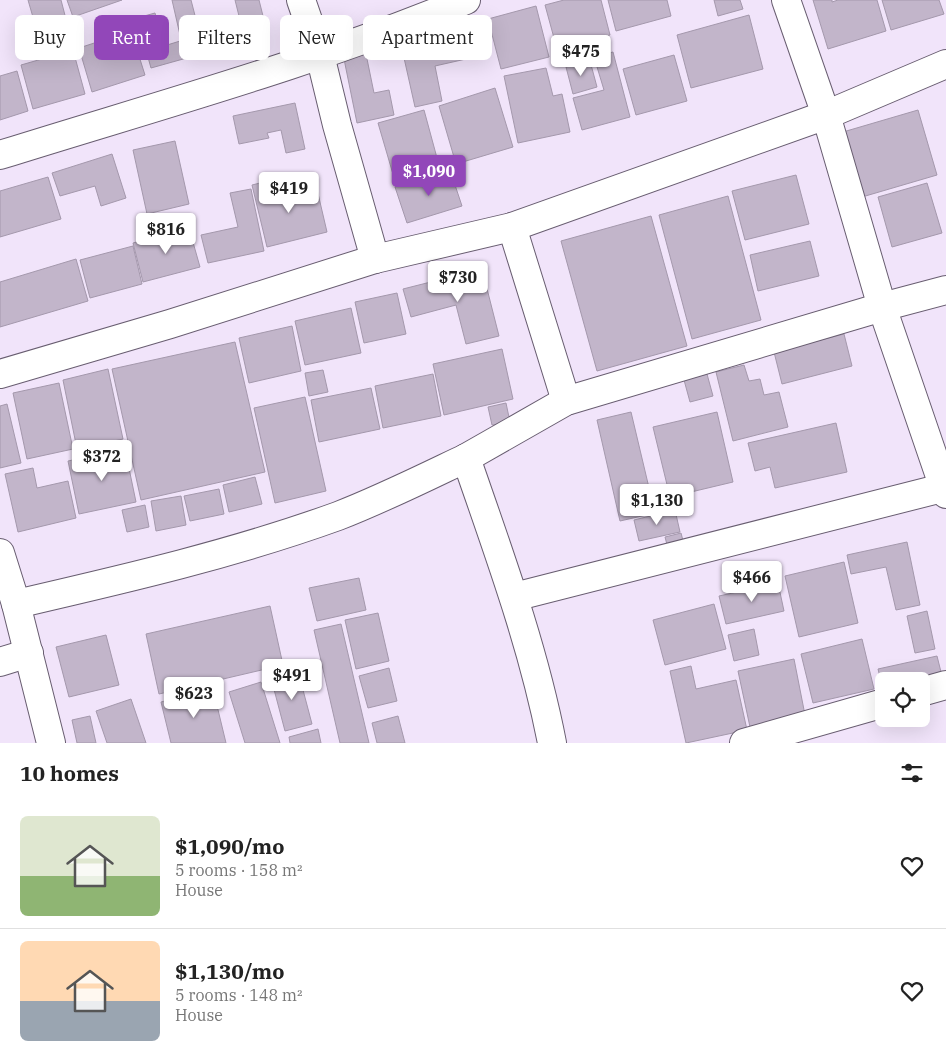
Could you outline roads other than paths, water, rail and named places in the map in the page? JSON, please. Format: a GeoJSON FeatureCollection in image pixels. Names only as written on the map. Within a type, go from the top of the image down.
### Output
{"type":"FeatureCollection","features":[{"type":"Feature","properties":{"kind":"street"},"geometry":{"type":"LineString","coordinates":[[301,0],[306,15]]}},
{"type":"Feature","properties":{"kind":"street"},"geometry":{"type":"LineString","coordinates":[[353,43],[466,0]]}},
{"type":"Feature","properties":{"kind":"street"},"geometry":{"type":"LineString","coordinates":[[514,597],[945,489],[882,307],[826,115],[786,0]]}},
{"type":"Feature","properties":{"kind":"street"},"geometry":{"type":"LineString","coordinates":[[0,155],[304,60]]}},
{"type":"Feature","properties":{"kind":"street"},"geometry":{"type":"LineString","coordinates":[[321,60],[337,125],[375,259]]}},
{"type":"Feature","properties":{"kind":"street"},"geometry":{"type":"LineString","coordinates":[[0,374],[170,324],[375,259],[512,227],[826,115],[946,64]]}},
{"type":"Feature","properties":{"kind":"street"},"geometry":{"type":"LineString","coordinates":[[512,227],[566,401]]}},
{"type":"Feature","properties":{"kind":"street"},"geometry":{"type":"LineString","coordinates":[[16,604],[112,582],[232,550],[338,516],[401,490],[466,458],[566,401],[882,307],[946,290]]}},
{"type":"Feature","properties":{"kind":"street"},"geometry":{"type":"LineString","coordinates":[[466,458],[514,597],[547,714],[552,743]]}},
{"type":"Feature","properties":{"kind":"street"},"geometry":{"type":"LineString","coordinates":[[0,554],[16,604],[51,743]]}},
{"type":"Feature","properties":{"kind":"street"},"geometry":{"type":"LineString","coordinates":[[0,662],[29,653]]}},
{"type":"Feature","properties":{"kind":"street"},"geometry":{"type":"LineString","coordinates":[[930,689],[946,685]]}},
{"type":"Feature","properties":{"kind":"street"},"geometry":{"type":"LineString","coordinates":[[744,743],[875,706]]}}]}
